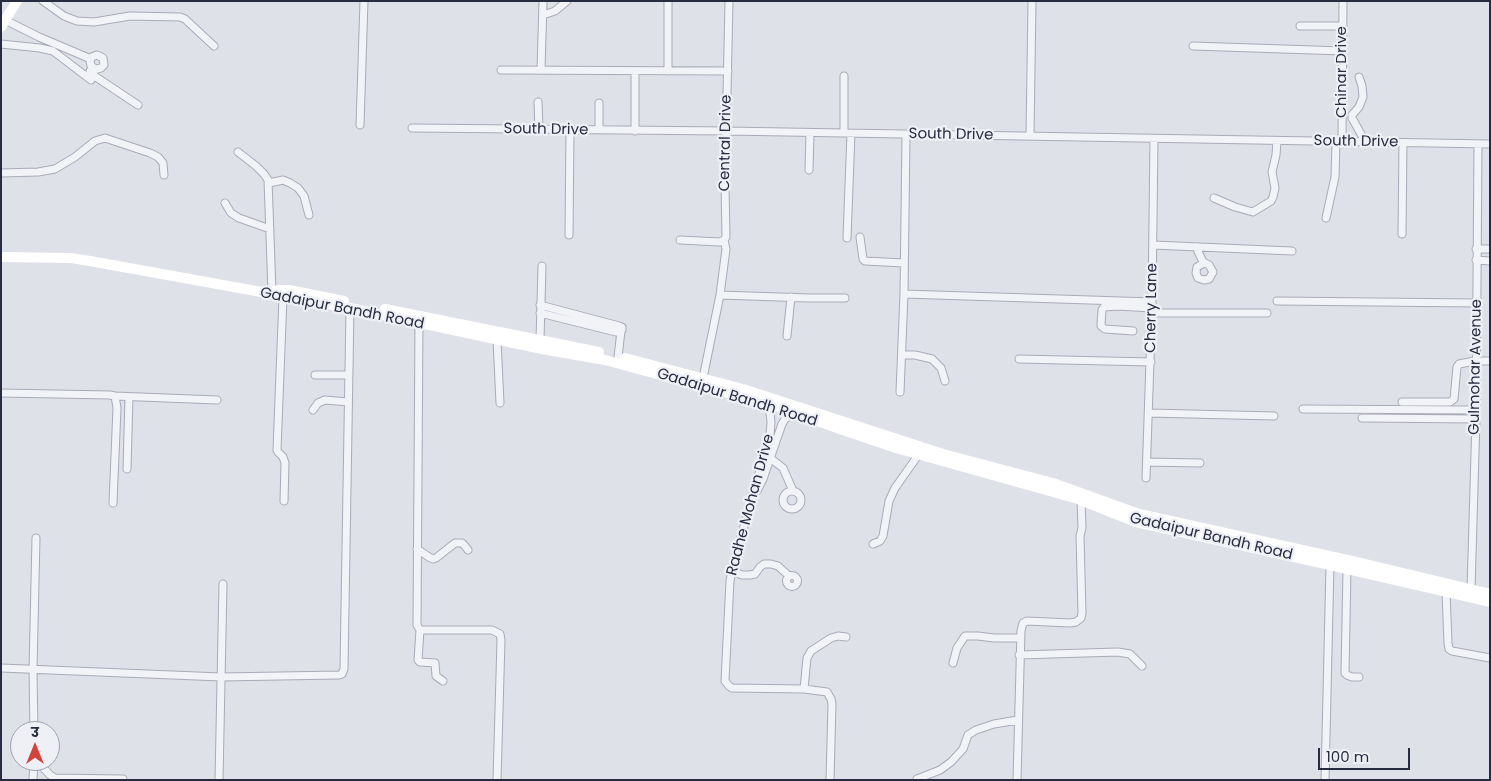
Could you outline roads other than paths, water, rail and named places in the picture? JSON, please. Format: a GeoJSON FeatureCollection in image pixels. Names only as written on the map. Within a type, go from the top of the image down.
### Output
{"type":"FeatureCollection","features":[{"type":"Feature","properties":{"kind":"street"},"geometry":{"type":"LineString","coordinates":[[17,1],[3,24],[91,59]]}},
{"type":"Feature","properties":{"kind":"street"},"geometry":{"type":"LineString","coordinates":[[43,1],[64,16],[77,21],[94,22],[130,16],[180,17],[186,19],[214,46]]}},
{"type":"Feature","properties":{"kind":"street"},"geometry":{"type":"LineString","coordinates":[[360,125],[364,1]]}},
{"type":"Feature","properties":{"kind":"street"},"geometry":{"type":"LineString","coordinates":[[541,70],[543,1]]}},
{"type":"Feature","properties":{"kind":"street"},"geometry":{"type":"LineString","coordinates":[[543,16],[555,11],[567,1]]}},
{"type":"Feature","properties":{"kind":"street"},"geometry":{"type":"LineString","coordinates":[[668,1],[668,71]]}},
{"type":"Feature","properties":{"kind":"street","name":"Central Drive"},"geometry":{"type":"LineString","coordinates":[[703,378],[720,295],[726,250],[724,240],[726,237],[729,1]]}},
{"type":"Feature","properties":{"kind":"street"},"geometry":{"type":"LineString","coordinates":[[1030,136],[1032,1]]}},
{"type":"Feature","properties":{"kind":"street","name":"Chinar Drive"},"geometry":{"type":"LineString","coordinates":[[1326,218],[1335,178],[1339,142],[1343,1]]}},
{"type":"Feature","properties":{"kind":"street"},"geometry":{"type":"LineString","coordinates":[[1300,26],[1343,26]]}},
{"type":"Feature","properties":{"kind":"street"},"geometry":{"type":"LineString","coordinates":[[1,44],[53,51],[91,80]]}},
{"type":"Feature","properties":{"kind":"street"},"geometry":{"type":"LineString","coordinates":[[1193,46],[1343,51]]}},
{"type":"Feature","properties":{"kind":"street"},"geometry":{"type":"LineString","coordinates":[[91,59],[97,55],[103,58],[104,65],[101,68],[90,71],[90,73],[138,105]]}},
{"type":"Feature","properties":{"kind":"street"},"geometry":{"type":"LineString","coordinates":[[91,59],[91,66],[96,69]]}},
{"type":"Feature","properties":{"kind":"street"},"geometry":{"type":"LineString","coordinates":[[501,70],[728,71]]}},
{"type":"Feature","properties":{"kind":"street"},"geometry":{"type":"LineString","coordinates":[[635,71],[635,131]]}},
{"type":"Feature","properties":{"kind":"street"},"geometry":{"type":"LineString","coordinates":[[844,76],[847,133],[847,238]]}},
{"type":"Feature","properties":{"kind":"street"},"geometry":{"type":"LineString","coordinates":[[1359,77],[1363,97],[1352,118],[1366,143]]}},
{"type":"Feature","properties":{"kind":"street"},"geometry":{"type":"LineString","coordinates":[[538,102],[539,130]]}},
{"type":"Feature","properties":{"kind":"street"},"geometry":{"type":"LineString","coordinates":[[599,103],[599,130]]}},
{"type":"Feature","properties":{"kind":"street","name":"South Drive"},"geometry":{"type":"LineString","coordinates":[[412,128],[727,131],[1490,144]]}},
{"type":"Feature","properties":{"kind":"street"},"geometry":{"type":"LineString","coordinates":[[569,235],[570,130]]}},
{"type":"Feature","properties":{"kind":"street"},"geometry":{"type":"LineString","coordinates":[[810,133],[810,170]]}},
{"type":"Feature","properties":{"kind":"street"},"geometry":{"type":"LineString","coordinates":[[900,392],[904,294],[906,134]]}},
{"type":"Feature","properties":{"kind":"street"},"geometry":{"type":"LineString","coordinates":[[1,173],[38,172],[54,169],[75,157],[96,140],[105,138],[158,157],[163,163],[164,175]]}},
{"type":"Feature","properties":{"kind":"street","name":"Cherry Lane"},"geometry":{"type":"LineString","coordinates":[[1146,478],[1151,362],[1154,139]]}},
{"type":"Feature","properties":{"kind":"street"},"geometry":{"type":"LineString","coordinates":[[1214,198],[1253,212],[1271,201],[1275,188],[1272,172],[1277,141]]}},
{"type":"Feature","properties":{"kind":"street"},"geometry":{"type":"LineString","coordinates":[[1402,234],[1403,143]]}},
{"type":"Feature","properties":{"kind":"street","name":"Gulmohar Avenue"},"geometry":{"type":"LineString","coordinates":[[1471,590],[1476,419],[1478,144]]}},
{"type":"Feature","properties":{"kind":"street"},"geometry":{"type":"LineString","coordinates":[[238,152],[264,174],[269,183],[270,293],[279,290],[289,290],[618,357],[777,399],[943,454],[1053,483],[1139,514],[1352,561],[1490,594]]}},
{"type":"Feature","properties":{"kind":"street"},"geometry":{"type":"LineString","coordinates":[[269,183],[283,180],[298,188],[304,196],[309,215]]}},
{"type":"Feature","properties":{"kind":"street"},"geometry":{"type":"LineString","coordinates":[[225,203],[232,213],[239,218],[270,229]]}},
{"type":"Feature","properties":{"kind":"street"},"geometry":{"type":"LineString","coordinates":[[860,237],[862,259],[865,261],[904,263]]}},
{"type":"Feature","properties":{"kind":"street"},"geometry":{"type":"LineString","coordinates":[[680,240],[720,242],[724,240]]}},
{"type":"Feature","properties":{"kind":"street"},"geometry":{"type":"LineString","coordinates":[[1153,245],[1292,251]]}},
{"type":"Feature","properties":{"kind":"street"},"geometry":{"type":"LineString","coordinates":[[1196,247],[1204,263]]}},
{"type":"Feature","properties":{"kind":"street"},"geometry":{"type":"LineString","coordinates":[[1476,249],[1490,249]]}},
{"type":"Feature","properties":{"kind":"street","name":"Gadaipur Bandh Road"},"geometry":{"type":"LineString","coordinates":[[1,257],[71,258],[350,308],[497,340],[604,360],[769,404],[919,454],[1080,500],[1136,522],[1490,602]]}},
{"type":"Feature","properties":{"kind":"street"},"geometry":{"type":"LineString","coordinates":[[1476,260],[1490,260]]}},
{"type":"Feature","properties":{"kind":"street"},"geometry":{"type":"LineString","coordinates":[[540,340],[542,266]]}},
{"type":"Feature","properties":{"kind":"street"},"geometry":{"type":"LineString","coordinates":[[904,294],[1266,313]]}},
{"type":"Feature","properties":{"kind":"street"},"geometry":{"type":"LineString","coordinates":[[720,295],[845,298]]}},
{"type":"Feature","properties":{"kind":"street"},"geometry":{"type":"LineString","coordinates":[[283,297],[277,450],[285,463],[284,501]]}},
{"type":"Feature","properties":{"kind":"street"},"geometry":{"type":"LineString","coordinates":[[787,336],[791,297]]}},
{"type":"Feature","properties":{"kind":"street"},"geometry":{"type":"LineString","coordinates":[[1277,301],[1476,303]]}},
{"type":"Feature","properties":{"kind":"street"},"geometry":{"type":"LineString","coordinates":[[1133,332],[1105,329],[1101,324],[1104,307],[1152,307]]}},
{"type":"Feature","properties":{"kind":"street"},"geometry":{"type":"LineString","coordinates":[[1,668],[221,677],[339,675],[343,673],[350,308]]}},
{"type":"Feature","properties":{"kind":"street"},"geometry":{"type":"LineString","coordinates":[[540,309],[622,327],[618,357]]}},
{"type":"Feature","properties":{"kind":"street"},"geometry":{"type":"LineString","coordinates":[[419,323],[416,620],[417,627],[420,630],[418,660],[420,662],[435,663],[436,676],[443,681]]}},
{"type":"Feature","properties":{"kind":"street"},"geometry":{"type":"LineString","coordinates":[[497,340],[500,403]]}},
{"type":"Feature","properties":{"kind":"street"},"geometry":{"type":"LineString","coordinates":[[902,355],[916,355],[932,359],[940,368],[946,381]]}},
{"type":"Feature","properties":{"kind":"street"},"geometry":{"type":"LineString","coordinates":[[1020,359],[1151,362]]}},
{"type":"Feature","properties":{"kind":"street"},"geometry":{"type":"LineString","coordinates":[[1402,402],[1450,402],[1454,399],[1455,394],[1457,367],[1462,363],[1490,361]]}},
{"type":"Feature","properties":{"kind":"street"},"geometry":{"type":"LineString","coordinates":[[315,375],[349,375]]}},
{"type":"Feature","properties":{"kind":"street"},"geometry":{"type":"LineString","coordinates":[[1,393],[110,395],[217,400]]}},
{"type":"Feature","properties":{"kind":"street"},"geometry":{"type":"LineString","coordinates":[[113,504],[117,408],[115,396]]}},
{"type":"Feature","properties":{"kind":"street"},"geometry":{"type":"LineString","coordinates":[[128,469],[129,397]]}},
{"type":"Feature","properties":{"kind":"street"},"geometry":{"type":"LineString","coordinates":[[313,410],[318,403],[325,400],[348,402]]}},
{"type":"Feature","properties":{"kind":"street","name":"Radhe Mohan Drive"},"geometry":{"type":"LineString","coordinates":[[769,404],[770,435],[732,571],[724,675],[727,684],[732,688],[804,689],[825,691],[829,694],[831,699],[830,780]]}},
{"type":"Feature","properties":{"kind":"street"},"geometry":{"type":"LineString","coordinates":[[1304,409],[1476,410]]}},
{"type":"Feature","properties":{"kind":"street"},"geometry":{"type":"LineString","coordinates":[[752,500],[760,487],[782,424],[785,419],[794,413]]}},
{"type":"Feature","properties":{"kind":"street"},"geometry":{"type":"LineString","coordinates":[[1149,413],[1274,416]]}},
{"type":"Feature","properties":{"kind":"street"},"geometry":{"type":"LineString","coordinates":[[1362,418],[1476,419]]}},
{"type":"Feature","properties":{"kind":"street"},"geometry":{"type":"LineString","coordinates":[[873,544],[880,541],[883,536],[889,501],[895,488],[919,454]]}},
{"type":"Feature","properties":{"kind":"street"},"geometry":{"type":"LineString","coordinates":[[770,458],[783,468],[793,491]]}},
{"type":"Feature","properties":{"kind":"street"},"geometry":{"type":"LineString","coordinates":[[1147,462],[1200,463]]}},
{"type":"Feature","properties":{"kind":"street"},"geometry":{"type":"LineString","coordinates":[[1017,780],[1019,655],[1022,625],[1025,622],[1070,623],[1076,622],[1081,618],[1080,536],[1082,528],[1080,500]]}},
{"type":"Feature","properties":{"kind":"street"},"geometry":{"type":"LineString","coordinates":[[34,721],[36,538]]}},
{"type":"Feature","properties":{"kind":"street"},"geometry":{"type":"LineString","coordinates":[[417,549],[432,559],[455,543],[464,545],[468,550]]}},
{"type":"Feature","properties":{"kind":"street"},"geometry":{"type":"LineString","coordinates":[[732,571],[742,575],[750,575],[755,574],[762,565],[771,564],[778,566],[789,576]]}},
{"type":"Feature","properties":{"kind":"street"},"geometry":{"type":"LineString","coordinates":[[1325,780],[1330,565]]}},
{"type":"Feature","properties":{"kind":"street"},"geometry":{"type":"LineString","coordinates":[[1347,569],[1345,673],[1352,677],[1359,677]]}},
{"type":"Feature","properties":{"kind":"street"},"geometry":{"type":"LineString","coordinates":[[219,780],[223,584]]}},
{"type":"Feature","properties":{"kind":"street"},"geometry":{"type":"LineString","coordinates":[[1446,592],[1449,649],[1490,658]]}},
{"type":"Feature","properties":{"kind":"street"},"geometry":{"type":"LineString","coordinates":[[420,630],[492,630],[500,634],[497,780]]}},
{"type":"Feature","properties":{"kind":"street"},"geometry":{"type":"LineString","coordinates":[[804,689],[807,658],[811,651],[831,638],[838,636],[846,637]]}},
{"type":"Feature","properties":{"kind":"street"},"geometry":{"type":"LineString","coordinates":[[953,663],[957,648],[965,636],[1020,638]]}},
{"type":"Feature","properties":{"kind":"street"},"geometry":{"type":"LineString","coordinates":[[1019,655],[1118,652],[1130,654],[1142,666]]}},
{"type":"Feature","properties":{"kind":"street"},"geometry":{"type":"LineString","coordinates":[[916,779],[940,770],[951,762],[963,749],[968,735],[976,730],[994,724],[1018,720]]}},
{"type":"Feature","properties":{"kind":"street"},"geometry":{"type":"LineString","coordinates":[[47,771],[55,778],[123,779]]}}]}
